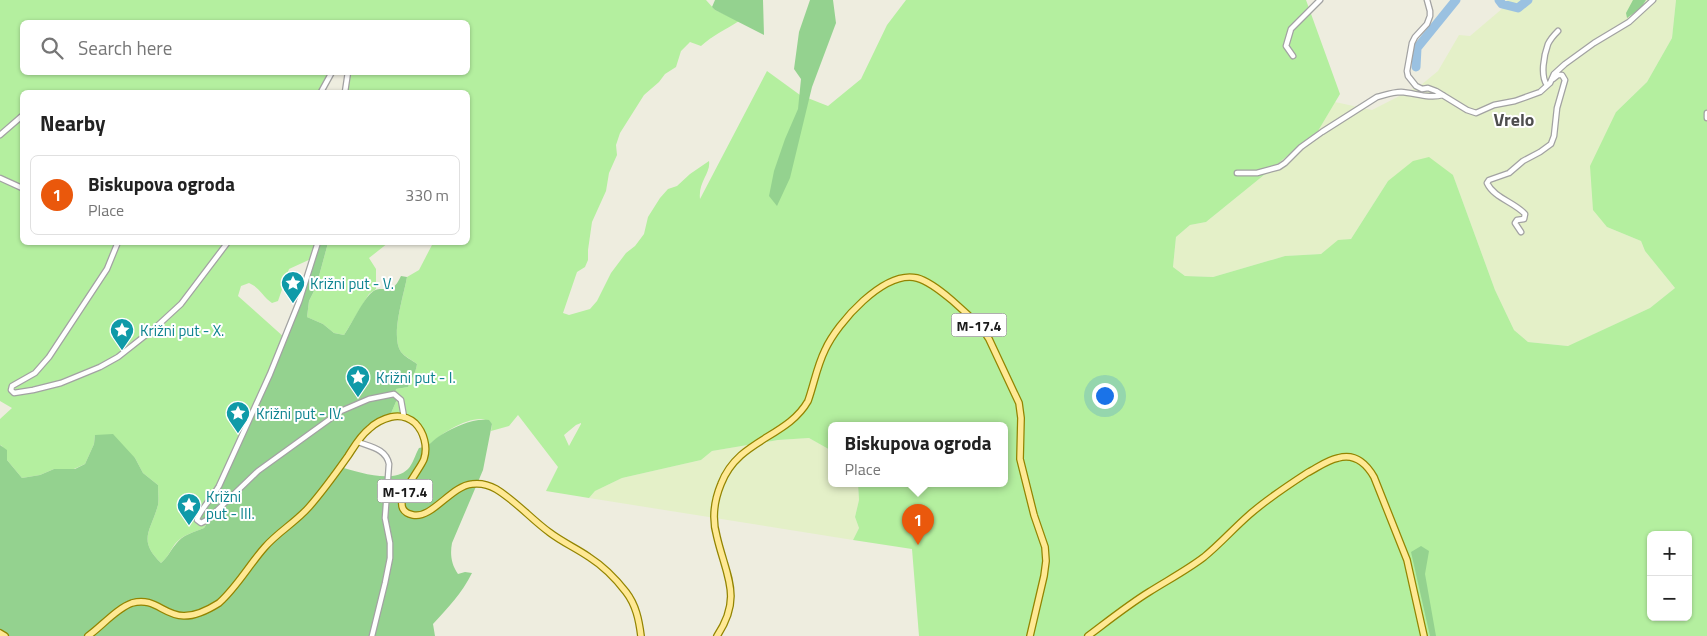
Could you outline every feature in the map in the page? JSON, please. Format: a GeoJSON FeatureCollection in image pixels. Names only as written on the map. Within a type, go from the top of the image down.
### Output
{"type":"FeatureCollection","features":[{"type":"Feature","properties":{"kind":"main road","name":"M-17.4"},"geometry":{"type":"LineString","coordinates":[[717,636],[725,623],[731,599],[728,572],[717,539],[714,522],[718,492],[725,476],[734,462],[746,450],[784,426],[801,412],[808,401],[825,350],[848,317],[888,283],[899,278],[910,277],[922,279],[935,287],[983,330],[989,338],[1019,403],[1020,459],[1034,515],[1045,547],[1046,561],[1030,636]]}},
{"type":"Feature","properties":{"kind":"main road"},"geometry":{"type":"LineString","coordinates":[[187,622],[205,614],[224,598],[268,543],[308,509],[369,428],[394,416],[404,417]]}},
{"type":"Feature","properties":{"kind":"main road","name":"M-17.4"},"geometry":{"type":"LineString","coordinates":[[404,417],[415,423],[421,431],[425,450],[422,464],[403,495],[402,506],[407,513],[414,516],[423,514],[465,485],[477,484],[494,488],[553,535],[594,560],[614,579],[626,592],[634,605],[641,636]]}},
{"type":"Feature","properties":{"kind":"main road"},"geometry":{"type":"LineString","coordinates":[[1088,636],[1135,601],[1202,558],[1219,545],[1254,510],[1273,496],[1324,464],[1348,456],[1362,461],[1368,466],[1374,477],[1407,560],[1424,636]]}},
{"type":"Feature","properties":{"kind":"main road"},"geometry":{"type":"LineString","coordinates":[[88,636],[124,607],[134,603],[148,604],[166,617],[177,622]]}},
{"type":"Feature","properties":{"kind":"main road"},"geometry":{"type":"LineString","coordinates":[[0,633],[5,636]]}},
{"type":"Feature","properties":{"kind":"street"},"geometry":{"type":"LineString","coordinates":[[1293,56],[1286,46],[1291,29],[1320,0]]}},
{"type":"Feature","properties":{"kind":"street"},"geometry":{"type":"LineString","coordinates":[[1426,0],[1430,16],[1426,24],[1414,37],[1409,56],[1408,76],[1416,86],[1422,89],[1436,90],[1467,110],[1476,113],[1494,104],[1515,101],[1540,92],[1558,75],[1562,75],[1565,80],[1556,108],[1554,136],[1547,148],[1523,161],[1509,173],[1492,179],[1487,183],[1491,189],[1525,214],[1524,219],[1517,220],[1515,223],[1521,232]]}},
{"type":"Feature","properties":{"kind":"street"},"geometry":{"type":"LineString","coordinates":[[1552,80],[1554,74],[1565,64],[1594,43],[1629,22],[1653,0]]}},
{"type":"Feature","properties":{"kind":"street"},"geometry":{"type":"LineString","coordinates":[[1547,85],[1544,81],[1545,53],[1548,43],[1558,31]]}},
{"type":"Feature","properties":{"kind":"street"},"geometry":{"type":"LineString","coordinates":[[322,90],[330,75]]}},
{"type":"Feature","properties":{"kind":"street"},"geometry":{"type":"LineString","coordinates":[[345,90],[348,75]]}},
{"type":"Feature","properties":{"kind":"street"},"geometry":{"type":"LineString","coordinates":[[1237,173],[1257,173],[1279,167],[1301,147],[1322,132],[1377,97],[1401,92],[1434,97],[1443,95]]}},
{"type":"Feature","properties":{"kind":"street"},"geometry":{"type":"LineString","coordinates":[[0,135],[20,118]]}},
{"type":"Feature","properties":{"kind":"street"},"geometry":{"type":"LineString","coordinates":[[0,178],[20,187]]}},
{"type":"Feature","properties":{"kind":"street"},"geometry":{"type":"LineString","coordinates":[[117,245],[107,270],[60,341],[35,373],[12,386],[11,390],[14,393],[61,383],[100,367],[118,357],[156,327],[181,304],[226,245]]}},
{"type":"Feature","properties":{"kind":"street"},"geometry":{"type":"LineString","coordinates":[[317,245],[299,302],[270,374],[219,486],[199,513],[197,520],[206,522],[258,471],[348,407],[369,399],[394,394],[401,400],[404,417]]}},
{"type":"Feature","properties":{"kind":"street"},"geometry":{"type":"LineString","coordinates":[[358,442],[381,451],[387,457],[389,464],[385,518],[390,542],[390,558],[372,636]]}},
{"type":"Feature","properties":{"kind":"green space"},"geometry":{"type":"Polygon","coordinates":[[[0,0],[706,0],[715,10],[739,21],[701,46],[690,42],[681,51],[676,67],[665,74],[644,95],[620,133],[616,145],[617,155],[609,173],[606,191],[592,222],[588,260],[585,267],[577,272],[563,313],[569,315],[590,309],[597,301],[611,273],[644,234],[648,217],[668,189],[677,186],[709,161],[708,170],[701,188],[700,199],[767,71],[800,95],[828,106],[861,79],[887,25],[906,0],[1306,0],[1340,94],[1318,131],[1206,222],[1190,225],[1176,237],[1173,267],[1185,276],[1213,277],[1285,256],[1321,254],[1338,240],[1351,239],[1388,181],[1413,161],[1429,157],[1453,175],[1495,290],[1514,330],[1528,342],[1568,346],[1650,308],[1675,288],[1645,251],[1641,241],[1607,227],[1593,210],[1590,166],[1616,112],[1647,82],[1672,38],[1676,0],[1707,0],[1707,636],[919,636],[912,549],[853,540],[859,528],[855,517],[859,500],[858,487],[1008,487],[1008,422],[828,422],[828,449],[809,438],[778,440],[712,451],[701,460],[622,478],[595,491],[589,498],[546,491],[558,467],[518,415],[509,426],[491,431],[492,424],[484,420],[467,422],[445,433],[427,447],[411,420],[389,418],[398,397],[394,395],[396,389],[408,387],[417,364],[401,352],[398,345],[397,326],[407,277],[419,270],[432,245],[470,245],[470,90],[345,90],[348,75],[470,75],[470,20],[20,20],[20,75],[331,75],[322,90],[20,90],[20,245],[317,245],[313,258],[289,269],[278,301],[272,303],[256,287],[249,283],[241,286],[238,296],[285,338],[242,437],[210,498],[198,511],[206,522],[204,528],[181,538],[161,563],[149,548],[148,541],[148,535],[158,505],[158,485],[143,473],[135,458],[95,435],[94,444],[85,464],[74,469],[54,469],[40,475],[22,478],[7,460],[0,445],[0,419],[12,408],[0,401],[0,0]],[[581,423],[564,435],[569,446],[581,424],[581,423]]]}},
{"type":"Feature","properties":{"kind":"green space"},"geometry":{"type":"Polygon","coordinates":[[[715,0],[763,0],[764,35],[715,10],[712,7],[715,0]]]}},
{"type":"Feature","properties":{"kind":"green space"},"geometry":{"type":"Polygon","coordinates":[[[810,0],[833,0],[836,23],[812,87],[790,178],[777,206],[769,196],[774,171],[798,109],[801,79],[794,69],[799,32],[810,0]]]}},
{"type":"Feature","properties":{"kind":"green space"},"geometry":{"type":"Polygon","coordinates":[[[1507,0],[1676,0],[1672,38],[1647,82],[1616,112],[1607,227],[1641,241],[1645,251],[1675,288],[1650,308],[1569,346],[1528,342],[1514,330],[1495,290],[1453,175],[1388,181],[1351,239],[1338,241],[1321,254],[1285,256],[1213,277],[1185,276],[1173,267],[1176,237],[1190,225],[1206,222],[1318,131],[1335,102],[1372,110],[1421,85],[1438,71],[1459,35],[1470,36],[1503,8],[1507,0]]]}},
{"type":"Feature","properties":{"kind":"green space"},"geometry":{"type":"Polygon","coordinates":[[[1633,0],[1646,0],[1641,8],[1627,18],[1626,13],[1633,0]]]}},
{"type":"Feature","properties":{"kind":"green space"},"geometry":{"type":"Polygon","coordinates":[[[317,245],[327,245],[316,287],[309,301],[307,317],[323,324],[334,333],[344,335],[364,302],[374,290],[390,289],[401,276],[407,277],[397,326],[397,336],[401,352],[417,364],[415,373],[408,387],[396,389],[395,395],[398,397],[389,418],[370,427],[340,467],[375,476],[394,476],[408,469],[419,448],[428,445],[453,429],[477,420],[489,420],[492,424],[483,470],[451,547],[452,563],[458,574],[472,573],[459,594],[433,624],[435,636],[0,636],[0,445],[7,450],[7,460],[22,478],[40,475],[54,469],[75,469],[85,464],[94,444],[95,435],[113,434],[135,458],[143,473],[158,485],[158,505],[148,535],[148,541],[149,548],[161,563],[182,538],[204,528],[206,525],[206,522],[197,523],[195,516],[210,498],[242,437],[285,338],[317,245]]]}},
{"type":"Feature","properties":{"kind":"green space"},"geometry":{"type":"Polygon","coordinates":[[[327,245],[385,245],[369,258],[376,269],[376,289],[369,294],[344,335],[334,333],[323,324],[307,317],[309,301],[316,287],[327,245]]]}},
{"type":"Feature","properties":{"kind":"green space"},"geometry":{"type":"Polygon","coordinates":[[[809,438],[828,449],[828,487],[858,487],[859,500],[855,517],[859,528],[853,540],[589,498],[595,491],[622,478],[701,460],[712,451],[778,440],[809,438]]]}},
{"type":"Feature","properties":{"kind":"green space"},"geometry":{"type":"Polygon","coordinates":[[[1421,546],[1429,551],[1425,574],[1436,636],[1430,636],[1411,552],[1421,546]]]}},
{"type":"Feature","properties":{"kind":"waterway"},"geometry":{"type":"LineString","coordinates":[[1416,67],[1417,48],[1456,0]]}},
{"type":"Feature","properties":{"kind":"waterway"},"geometry":{"type":"LineString","coordinates":[[1499,0],[1502,4],[1518,8],[1528,0]]}},
{"type":"Feature","properties":{"kind":"place","name":"Križni put - V."},"geometry":{"type":"Point","coordinates":[293,304]}},
{"type":"Feature","properties":{"kind":"place","name":"Križni put - X."},"geometry":{"type":"Point","coordinates":[122,351]}},
{"type":"Feature","properties":{"kind":"place","name":"Križni put - I."},"geometry":{"type":"Point","coordinates":[358,398]}},
{"type":"Feature","properties":{"kind":"place","name":"Križni put - IV."},"geometry":{"type":"Point","coordinates":[238,434]}},
{"type":"Feature","properties":{"kind":"place","name":"Križni put - III."},"geometry":{"type":"Point","coordinates":[189,526]}},
{"type":"Feature","properties":{"kind":"place","name":"Biskupova ogroda"},"geometry":{"type":"Point","coordinates":[918,545]}},
{"type":"Feature","properties":{"kind":"district","name":"Vrelo"},"geometry":{"type":"Point","coordinates":[1514,119]}}]}
